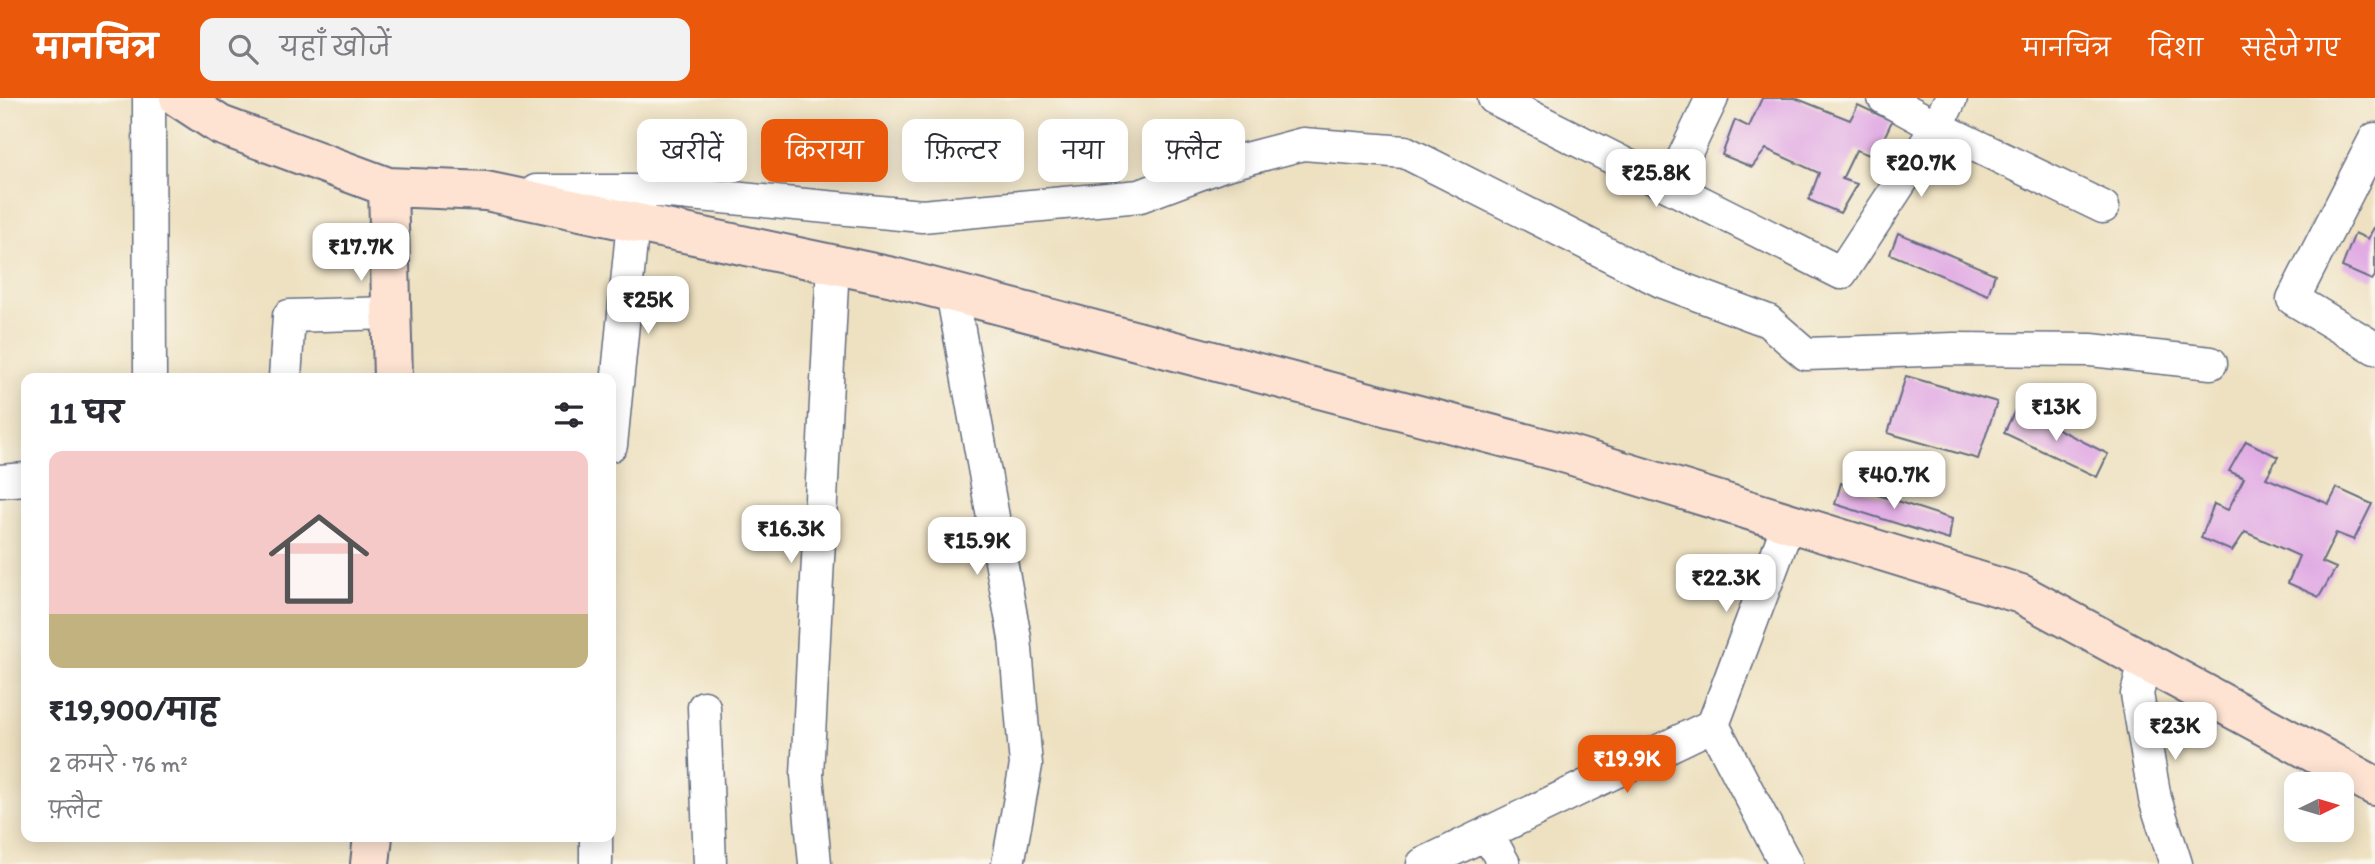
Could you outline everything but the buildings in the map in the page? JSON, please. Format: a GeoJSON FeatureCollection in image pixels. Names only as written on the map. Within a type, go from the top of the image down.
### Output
{"type":"FeatureCollection","features":[{"type":"Feature","properties":{"kind":"street"},"geometry":{"type":"LineString","coordinates":[[149,98],[150,373]]}},
{"type":"Feature","properties":{"kind":"street"},"geometry":{"type":"LineString","coordinates":[[179,98],[220,125],[388,187],[486,191],[658,191],[922,216],[1140,197],[1223,165],[1303,144],[1405,152],[1661,281],[1768,321],[1805,354],[1954,349],[2091,350],[2211,363]]}},
{"type":"Feature","properties":{"kind":"street"},"geometry":{"type":"LineString","coordinates":[[1494,98],[1841,273],[1937,127],[1951,98]]}},
{"type":"Feature","properties":{"kind":"street"},"geometry":{"type":"LineString","coordinates":[[1670,186],[1712,98]]}},
{"type":"Feature","properties":{"kind":"street"},"geometry":{"type":"LineString","coordinates":[[1884,98],[1937,127],[2103,207]]}},
{"type":"Feature","properties":{"kind":"street"},"geometry":{"type":"LineString","coordinates":[[2375,139],[2293,299],[2375,348]]}},
{"type":"Feature","properties":{"kind":"street"},"geometry":{"type":"LineString","coordinates":[[388,187],[393,373]]}},
{"type":"Feature","properties":{"kind":"street"},"geometry":{"type":"LineString","coordinates":[[486,191],[833,264],[952,292],[1567,454],[2021,594],[2375,786]]}},
{"type":"Feature","properties":{"kind":"street"},"geometry":{"type":"LineString","coordinates":[[616,397],[634,222]]}},
{"type":"Feature","properties":{"kind":"street"},"geometry":{"type":"LineString","coordinates":[[815,864],[807,775],[833,264]]}},
{"type":"Feature","properties":{"kind":"street"},"geometry":{"type":"LineString","coordinates":[[952,292],[1015,638],[1026,765],[1008,864]]}},
{"type":"Feature","properties":{"kind":"street"},"geometry":{"type":"LineString","coordinates":[[285,373],[289,316],[391,313]]}},
{"type":"Feature","properties":{"kind":"street"},"geometry":{"type":"LineString","coordinates":[[0,481],[21,479]]}},
{"type":"Feature","properties":{"kind":"street"},"geometry":{"type":"LineString","coordinates":[[1423,864],[1713,724],[1789,522]]}},
{"type":"Feature","properties":{"kind":"street"},"geometry":{"type":"LineString","coordinates":[[2145,661],[2137,694],[2155,800],[2176,864]]}},
{"type":"Feature","properties":{"kind":"street"},"geometry":{"type":"LineString","coordinates":[[704,707],[710,864]]}},
{"type":"Feature","properties":{"kind":"street"},"geometry":{"type":"LineString","coordinates":[[1713,724],[1786,864]]}},
{"type":"Feature","properties":{"kind":"street"},"geometry":{"type":"LineString","coordinates":[[1487,833],[1504,864]]}},
{"type":"Feature","properties":{"kind":"street"},"geometry":{"type":"LineString","coordinates":[[370,864],[372,842]]}},
{"type":"Feature","properties":{"kind":"street"},"geometry":{"type":"LineString","coordinates":[[596,842],[596,864]]}}]}
